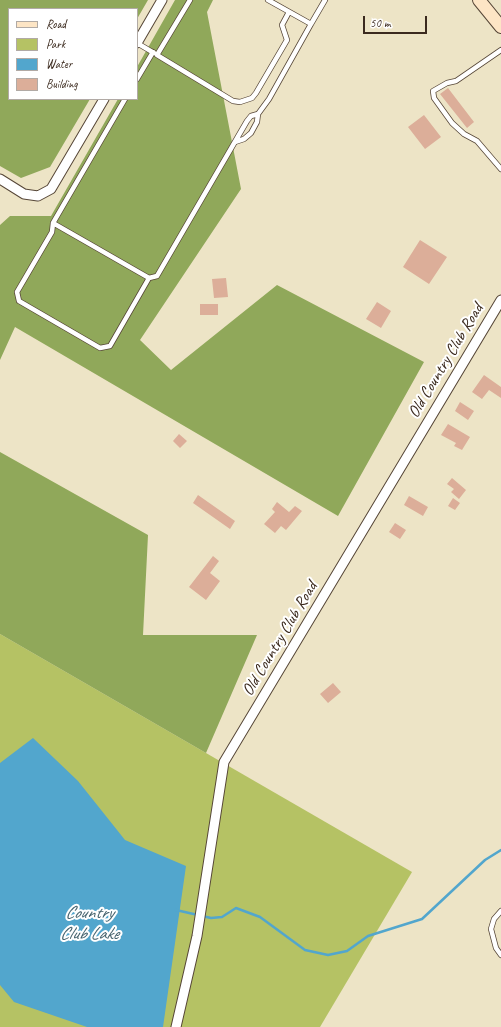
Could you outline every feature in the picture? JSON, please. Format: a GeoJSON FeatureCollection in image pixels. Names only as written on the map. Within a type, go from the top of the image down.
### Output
{"type":"FeatureCollection","features":[{"type":"Feature","properties":{"kind":"street"},"geometry":{"type":"LineString","coordinates":[[138,41],[162,0]]}},
{"type":"Feature","properties":{"kind":"street"},"geometry":{"type":"LineString","coordinates":[[479,0],[501,27]]}},
{"type":"Feature","properties":{"kind":"street"},"geometry":{"type":"LineString","coordinates":[[0,179],[24,194],[38,196],[51,189],[103,100]]}},
{"type":"Feature","properties":{"kind":"street","name":"Old Country Club Road"},"geometry":{"type":"LineString","coordinates":[[176,1027],[200,921],[224,762],[501,300]]}},
{"type":"Feature","properties":{"kind":"lane"},"geometry":{"type":"LineString","coordinates":[[138,78],[190,0]]}},
{"type":"Feature","properties":{"kind":"lane"},"geometry":{"type":"LineString","coordinates":[[268,0],[310,24]]}},
{"type":"Feature","properties":{"kind":"lane"},"geometry":{"type":"LineString","coordinates":[[235,142],[244,139],[251,133],[257,122],[258,114],[269,99],[310,24],[325,0]]}},
{"type":"Feature","properties":{"kind":"lane"},"geometry":{"type":"LineString","coordinates":[[138,44],[233,101],[247,100],[256,93],[287,40],[282,25],[289,12]]}},
{"type":"Feature","properties":{"kind":"lane"},"geometry":{"type":"LineString","coordinates":[[501,50],[456,82],[447,84],[433,91],[434,98],[452,123],[464,134],[477,141],[501,169]]}},
{"type":"Feature","properties":{"kind":"lane"},"geometry":{"type":"LineString","coordinates":[[124,100],[53,224],[52,232],[17,292],[19,302],[100,348],[110,346],[149,278]]}},
{"type":"Feature","properties":{"kind":"lane"},"geometry":{"type":"LineString","coordinates":[[53,224],[149,278],[157,276],[247,121],[251,116],[258,114]]}},
{"type":"Feature","properties":{"kind":"lane"},"geometry":{"type":"LineString","coordinates":[[501,911],[494,919],[491,929],[494,943],[501,955]]}},
{"type":"Feature","properties":{"kind":"green space"},"geometry":{"type":"Polygon","coordinates":[[[0,0],[148,0],[138,17],[138,8],[8,8],[8,100],[89,100],[50,167],[21,178],[0,166],[0,0]]]}},
{"type":"Feature","properties":{"kind":"green space"},"geometry":{"type":"Polygon","coordinates":[[[175,0],[213,0],[207,12],[241,189],[140,340],[171,370],[277,285],[424,362],[338,516],[15,327],[0,360],[0,225],[10,216],[51,216],[117,100],[138,100],[138,65],[175,0]]]}},
{"type":"Feature","properties":{"kind":"green space"},"geometry":{"type":"Polygon","coordinates":[[[0,452],[148,535],[143,635],[257,635],[206,753],[0,634],[0,452]]]}},
{"type":"Feature","properties":{"kind":"green space"},"geometry":{"type":"Polygon","coordinates":[[[0,634],[412,872],[320,1027],[0,1027],[0,634]]]}},
{"type":"Feature","properties":{"kind":"water","name":"Country Club Lake"},"geometry":{"type":"Polygon","coordinates":[[[33,738],[78,781],[125,840],[186,866],[163,1027],[87,1027],[14,1002],[0,985],[0,763],[33,738]]]}},
{"type":"Feature","properties":{"kind":"building"},"geometry":{"type":"Polygon","coordinates":[[[448,88],[474,122],[467,128],[440,94],[448,88]]]}},
{"type":"Feature","properties":{"kind":"building"},"geometry":{"type":"Polygon","coordinates":[[[424,115],[441,137],[425,149],[408,127],[424,115]]]}},
{"type":"Feature","properties":{"kind":"building"},"geometry":{"type":"Polygon","coordinates":[[[420,240],[447,257],[429,284],[403,267],[420,240]]]}},
{"type":"Feature","properties":{"kind":"building"},"geometry":{"type":"Polygon","coordinates":[[[226,278],[228,297],[214,298],[212,279],[226,278]]]}},
{"type":"Feature","properties":{"kind":"building"},"geometry":{"type":"Polygon","coordinates":[[[377,302],[391,311],[381,328],[366,319],[377,302]]]}},
{"type":"Feature","properties":{"kind":"building"},"geometry":{"type":"Polygon","coordinates":[[[200,304],[218,304],[218,315],[200,315],[200,304]]]}},
{"type":"Feature","properties":{"kind":"building"},"geometry":{"type":"Polygon","coordinates":[[[484,375],[501,387],[501,398],[489,390],[482,399],[472,392],[484,375]]]}},
{"type":"Feature","properties":{"kind":"building"},"geometry":{"type":"Polygon","coordinates":[[[460,402],[474,411],[468,420],[455,411],[460,402]]]}},
{"type":"Feature","properties":{"kind":"building"},"geometry":{"type":"Polygon","coordinates":[[[448,424],[470,437],[462,450],[454,446],[456,443],[441,435],[448,424]]]}},
{"type":"Feature","properties":{"kind":"building"},"geometry":{"type":"Polygon","coordinates":[[[179,434],[187,441],[180,448],[173,441],[179,434]]]}},
{"type":"Feature","properties":{"kind":"building"},"geometry":{"type":"Polygon","coordinates":[[[452,478],[466,490],[459,499],[451,492],[454,489],[447,484],[452,478]]]}},
{"type":"Feature","properties":{"kind":"building"},"geometry":{"type":"Polygon","coordinates":[[[198,495],[235,521],[230,529],[193,503],[198,495]]]}},
{"type":"Feature","properties":{"kind":"building"},"geometry":{"type":"Polygon","coordinates":[[[409,496],[428,507],[423,516],[404,505],[409,496]]]}},
{"type":"Feature","properties":{"kind":"building"},"geometry":{"type":"Polygon","coordinates":[[[453,498],[460,503],[455,510],[448,506],[453,498]]]}},
{"type":"Feature","properties":{"kind":"building"},"geometry":{"type":"Polygon","coordinates":[[[277,502],[289,512],[295,506],[302,511],[286,530],[281,526],[275,533],[264,524],[275,512],[272,509],[277,502]]]}},
{"type":"Feature","properties":{"kind":"building"},"geometry":{"type":"Polygon","coordinates":[[[395,523],[406,530],[400,539],[389,532],[395,523]]]}},
{"type":"Feature","properties":{"kind":"building"},"geometry":{"type":"Polygon","coordinates":[[[213,556],[219,561],[210,573],[220,581],[206,600],[189,587],[213,556]]]}},
{"type":"Feature","properties":{"kind":"building"},"geometry":{"type":"Polygon","coordinates":[[[333,683],[341,692],[328,703],[320,694],[333,683]]]}},
{"type":"Feature","properties":{"kind":"waterway"},"geometry":{"type":"LineString","coordinates":[[176,910],[211,918],[222,917],[236,908],[260,917],[305,950],[328,955],[347,951],[368,936],[422,919],[485,860],[501,850]]}}]}
